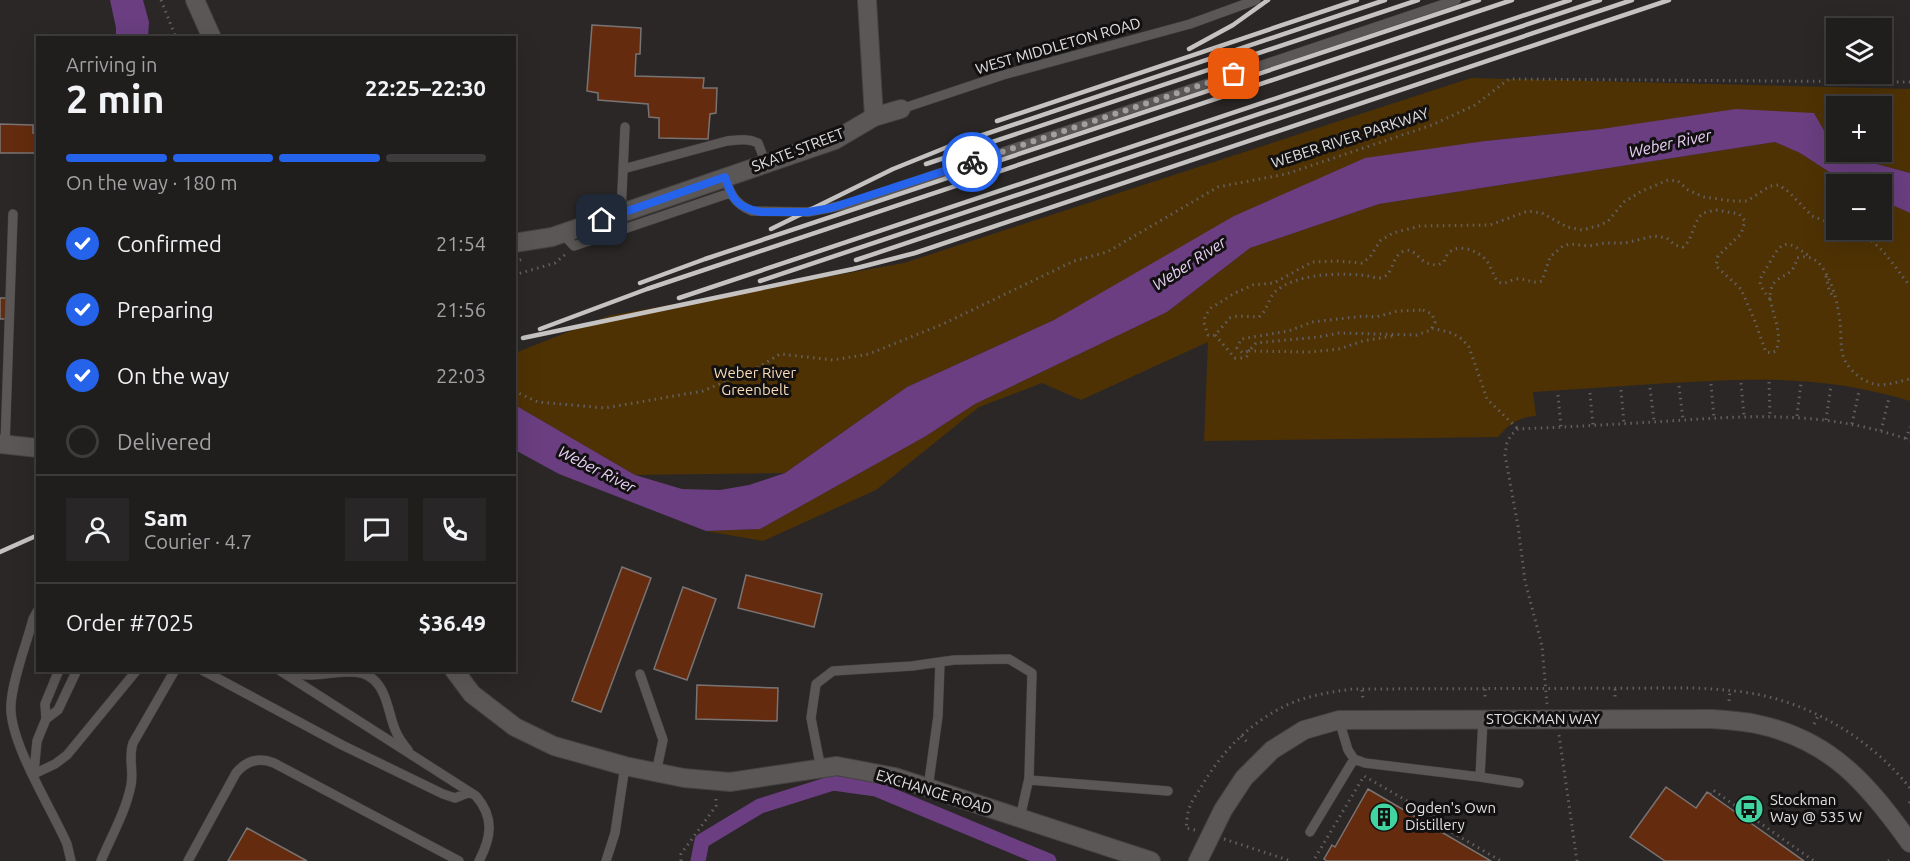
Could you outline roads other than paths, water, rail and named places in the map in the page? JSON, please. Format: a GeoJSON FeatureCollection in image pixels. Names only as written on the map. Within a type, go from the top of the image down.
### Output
{"type":"FeatureCollection","features":[{"type":"Feature","properties":{"kind":"street"},"geometry":{"type":"LineString","coordinates":[[195,0],[211,36]]}},
{"type":"Feature","properties":{"kind":"street"},"geometry":{"type":"LineString","coordinates":[[867,0],[874,117]]}},
{"type":"Feature","properties":{"kind":"street","name":"SKATE STREET"},"geometry":{"type":"LineString","coordinates":[[516,243],[568,240],[621,213],[727,185],[766,164],[835,140],[874,117],[902,109]]}},
{"type":"Feature","properties":{"kind":"street"},"geometry":{"type":"LineString","coordinates":[[3,445],[36,448]]}},
{"type":"Feature","properties":{"kind":"street","name":"EXCHANGE ROAD"},"geometry":{"type":"LineString","coordinates":[[456,672],[472,694],[515,727],[554,746],[625,766],[656,773],[730,782],[837,766],[896,777],[1150,861]]}},
{"type":"Feature","properties":{"kind":"street","name":"STOCKMAN WAY"},"geometry":{"type":"LineString","coordinates":[[1198,861],[1223,810],[1244,778],[1272,750],[1304,730],[1340,720],[1710,718],[1757,724],[1803,738],[1840,760],[1872,792],[1910,843]]}},
{"type":"Feature","properties":{"kind":"lane","name":"WEST MIDDLETON ROAD"},"geometry":{"type":"LineString","coordinates":[[1223,12],[1242,0]]}},
{"type":"Feature","properties":{"kind":"lane","name":"WEST MIDDLETON ROAD"},"geometry":{"type":"LineString","coordinates":[[902,109],[1003,75],[1156,34],[1256,0]]}},
{"type":"Feature","properties":{"kind":"lane"},"geometry":{"type":"LineString","coordinates":[[568,240],[727,185],[744,208],[761,212],[808,212],[845,205],[1456,0]]}},
{"type":"Feature","properties":{"kind":"lane"},"geometry":{"type":"LineString","coordinates":[[621,213],[625,128]]}},
{"type":"Feature","properties":{"kind":"lane"},"geometry":{"type":"LineString","coordinates":[[623,168],[727,141],[743,139],[758,142],[766,164]]}},
{"type":"Feature","properties":{"kind":"lane"},"geometry":{"type":"LineString","coordinates":[[3,445],[13,214]]}},
{"type":"Feature","properties":{"kind":"lane"},"geometry":{"type":"LineString","coordinates":[[36,614],[11,705],[15,733],[67,844],[71,861]]}},
{"type":"Feature","properties":{"kind":"lane"},"geometry":{"type":"LineString","coordinates":[[821,769],[812,718],[816,684],[832,671],[912,666],[954,660],[1009,659],[1032,672],[1029,780],[1020,818]]}},
{"type":"Feature","properties":{"kind":"lane"},"geometry":{"type":"LineString","coordinates":[[928,788],[938,716],[940,662]]}},
{"type":"Feature","properties":{"kind":"lane"},"geometry":{"type":"LineString","coordinates":[[34,774],[37,741],[46,718],[45,704],[58,672]]}},
{"type":"Feature","properties":{"kind":"lane"},"geometry":{"type":"LineString","coordinates":[[46,718],[58,710],[76,672]]}},
{"type":"Feature","properties":{"kind":"lane"},"geometry":{"type":"LineString","coordinates":[[34,774],[56,764],[67,755],[134,672]]}},
{"type":"Feature","properties":{"kind":"lane"},"geometry":{"type":"LineString","coordinates":[[101,861],[129,794],[132,781],[130,755],[133,743],[174,672]]}},
{"type":"Feature","properties":{"kind":"lane"},"geometry":{"type":"LineString","coordinates":[[206,672],[369,759],[442,794],[455,798],[470,792]]}},
{"type":"Feature","properties":{"kind":"lane"},"geometry":{"type":"LineString","coordinates":[[282,672],[470,792],[481,802],[490,823],[489,838],[479,861]]}},
{"type":"Feature","properties":{"kind":"lane"},"geometry":{"type":"LineString","coordinates":[[295,672],[311,675],[334,672]]}},
{"type":"Feature","properties":{"kind":"lane"},"geometry":{"type":"LineString","coordinates":[[368,673],[380,687],[398,736],[415,757]]}},
{"type":"Feature","properties":{"kind":"lane"},"geometry":{"type":"LineString","coordinates":[[639,674],[663,740],[656,773]]}},
{"type":"Feature","properties":{"kind":"lane"},"geometry":{"type":"LineString","coordinates":[[1480,777],[1483,719]]}},
{"type":"Feature","properties":{"kind":"lane"},"geometry":{"type":"LineString","coordinates":[[1340,720],[1348,750],[1354,759],[1365,763],[1519,783]]}},
{"type":"Feature","properties":{"kind":"lane"},"geometry":{"type":"LineString","coordinates":[[1310,832],[1354,759]]}},
{"type":"Feature","properties":{"kind":"lane"},"geometry":{"type":"LineString","coordinates":[[188,861],[236,773],[246,764],[259,760],[274,763],[459,861]]}},
{"type":"Feature","properties":{"kind":"lane"},"geometry":{"type":"LineString","coordinates":[[606,861],[615,833],[625,766]]}},
{"type":"Feature","properties":{"kind":"lane"},"geometry":{"type":"LineString","coordinates":[[1029,780],[1168,791]]}},
{"type":"Feature","properties":{"kind":"water"},"geometry":{"type":"Polygon","coordinates":[[[110,0],[143,0],[149,22],[148,36],[116,36],[110,0]]]}},
{"type":"Feature","properties":{"kind":"water","name":"Weber River"},"geometry":{"type":"Polygon","coordinates":[[[1736,109],[1814,113],[1826,134],[1826,162],[1869,162],[1910,173],[1910,213],[1892,205],[1892,174],[1833,174],[1800,153],[1775,142],[1379,204],[1250,248],[1167,312],[975,404],[926,436],[760,529],[706,531],[559,474],[516,451],[516,406],[635,475],[682,489],[720,490],[749,485],[785,473],[907,387],[1054,320],[1234,216],[1365,158],[1485,141],[1601,129],[1736,109]]]}},
{"type":"Feature","properties":{"kind":"waterway"},"geometry":{"type":"LineString","coordinates":[[698,861],[702,841],[760,806],[833,783],[876,789],[1049,861]]}},
{"type":"Feature","properties":{"kind":"railway"},"geometry":{"type":"LineString","coordinates":[[1189,49],[1233,25],[1268,0]]}},
{"type":"Feature","properties":{"kind":"railway"},"geometry":{"type":"LineString","coordinates":[[997,121],[1357,0]]}},
{"type":"Feature","properties":{"kind":"railway"},"geometry":{"type":"LineString","coordinates":[[771,229],[893,169],[950,146],[1385,0]]}},
{"type":"Feature","properties":{"kind":"railway"},"geometry":{"type":"LineString","coordinates":[[926,164],[1418,0]]}},
{"type":"Feature","properties":{"kind":"railway"},"geometry":{"type":"LineString","coordinates":[[640,283],[705,259],[1479,0]]}},
{"type":"Feature","properties":{"kind":"railway"},"geometry":{"type":"LineString","coordinates":[[540,329],[647,289],[1512,0]]}},
{"type":"Feature","properties":{"kind":"railway"},"geometry":{"type":"LineString","coordinates":[[679,298],[1570,0]]}},
{"type":"Feature","properties":{"kind":"railway"},"geometry":{"type":"LineString","coordinates":[[760,281],[1600,0]]}},
{"type":"Feature","properties":{"kind":"railway"},"geometry":{"type":"LineString","coordinates":[[856,260],[1632,0]]}},
{"type":"Feature","properties":{"kind":"railway"},"geometry":{"type":"LineString","coordinates":[[523,338],[853,269],[915,253],[1669,0]]}},
{"type":"Feature","properties":{"kind":"railway"},"geometry":{"type":"LineString","coordinates":[[0,552],[36,536]]}},
{"type":"Feature","properties":{"kind":"place","name":"Stockman Way @ 535 W"},"geometry":{"type":"Point","coordinates":[1749,809]}},
{"type":"Feature","properties":{"kind":"place","name":"Ogden's Own Distillery"},"geometry":{"type":"Point","coordinates":[1384,817]}},
{"type":"Feature","properties":{"kind":"park label","name":"Weber River Greenbelt"},"geometry":{"type":"Point","coordinates":[755,382]}}]}
